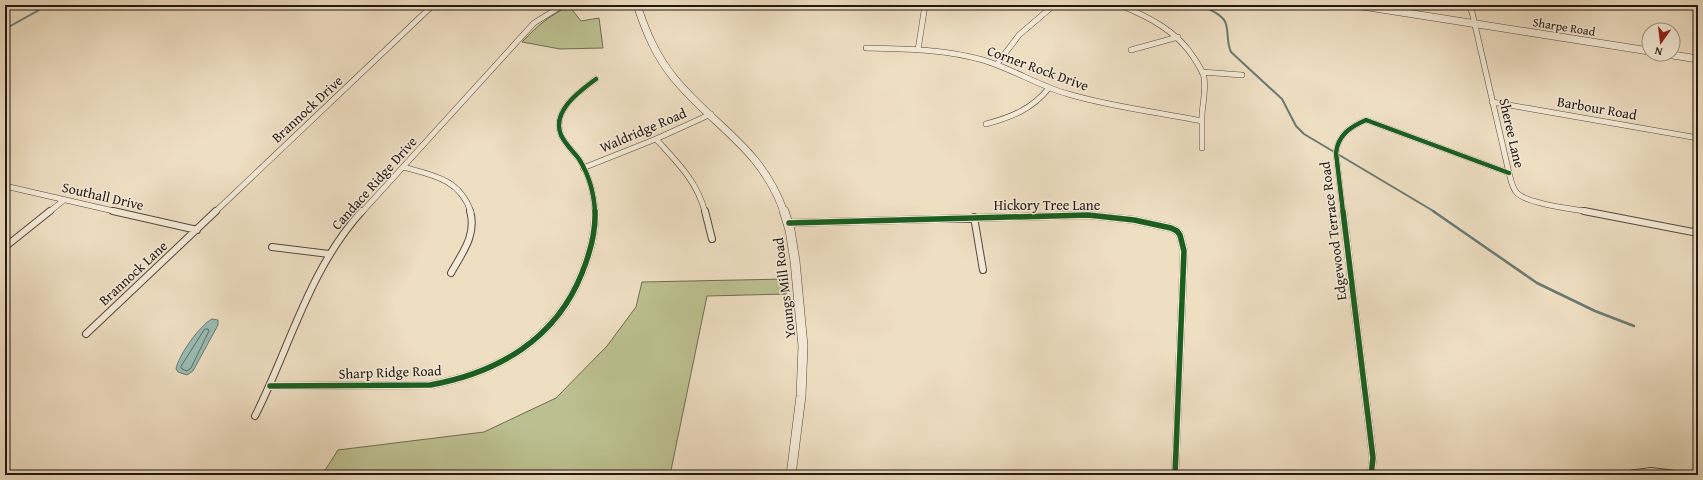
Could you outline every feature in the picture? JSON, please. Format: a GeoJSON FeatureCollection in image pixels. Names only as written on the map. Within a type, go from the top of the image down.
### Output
{"type":"FeatureCollection","features":[{"type":"Feature","properties":{"kind":"street","name":"Brannock Drive"},"geometry":{"type":"LineString","coordinates":[[197,230],[433,5]]}},
{"type":"Feature","properties":{"kind":"street","name":"Candace Ridge Drive"},"geometry":{"type":"LineString","coordinates":[[255,416],[270,386],[312,286],[329,254],[355,219],[534,24],[544,16],[563,5]]}},
{"type":"Feature","properties":{"kind":"street","name":"Youngs Mill Road"},"geometry":{"type":"LineString","coordinates":[[637,5],[647,34],[665,67],[690,94],[740,141],[758,162],[776,190],[789,223],[794,247],[800,302],[803,353],[802,392],[791,475]]}},
{"type":"Feature","properties":{"kind":"street"},"geometry":{"type":"LineString","coordinates":[[918,50],[925,5]]}},
{"type":"Feature","properties":{"kind":"street"},"geometry":{"type":"LineString","coordinates":[[996,64],[1019,35],[1054,5]]}},
{"type":"Feature","properties":{"kind":"street"},"geometry":{"type":"LineString","coordinates":[[1120,5],[1140,13],[1167,28],[1178,37],[1191,52],[1202,72],[1204,89],[1202,148]]}},
{"type":"Feature","properties":{"kind":"street","name":"Sharpe Road"},"geometry":{"type":"LineString","coordinates":[[1356,5],[1641,50]]}},
{"type":"Feature","properties":{"kind":"street","name":"Sheree Lane"},"geometry":{"type":"LineString","coordinates":[[1468,5],[1474,24],[1513,188],[1520,196],[1529,200],[1698,232]]}},
{"type":"Feature","properties":{"kind":"street"},"geometry":{"type":"LineString","coordinates":[[1131,50],[1178,37]]}},
{"type":"Feature","properties":{"kind":"street","name":"Corner Rock Drive"},"geometry":{"type":"LineString","coordinates":[[866,48],[918,50],[974,57],[996,64],[1049,88],[1105,104],[1202,120]]}},
{"type":"Feature","properties":{"kind":"street"},"geometry":{"type":"LineString","coordinates":[[1681,56],[1698,59]]}},
{"type":"Feature","properties":{"kind":"street"},"geometry":{"type":"LineString","coordinates":[[1202,72],[1242,75]]}},
{"type":"Feature","properties":{"kind":"street","name":"Sharp Ridge Road"},"geometry":{"type":"LineString","coordinates":[[270,386],[431,385],[456,380],[478,373],[514,355],[534,341],[554,320],[570,298],[580,277],[592,243],[595,210],[589,179],[578,158],[561,136],[559,126],[561,114],[567,104],[576,94],[596,80]]}},
{"type":"Feature","properties":{"kind":"street"},"geometry":{"type":"LineString","coordinates":[[986,124],[1011,118],[1030,108],[1038,103],[1049,88]]}},
{"type":"Feature","properties":{"kind":"street","name":"Barbour Road"},"geometry":{"type":"LineString","coordinates":[[1492,102],[1698,138]]}},
{"type":"Feature","properties":{"kind":"street","name":"Waldridge Road"},"geometry":{"type":"LineString","coordinates":[[584,168],[656,139],[712,114]]}},
{"type":"Feature","properties":{"kind":"street","name":"Edgewood Terrace Road"},"geometry":{"type":"LineString","coordinates":[[1371,475],[1373,458],[1336,153],[1337,143],[1346,130],[1366,120],[1509,173]]}},
{"type":"Feature","properties":{"kind":"street"},"geometry":{"type":"LineString","coordinates":[[656,139],[687,172],[702,199],[712,238]]}},
{"type":"Feature","properties":{"kind":"street"},"geometry":{"type":"LineString","coordinates":[[403,167],[441,178],[456,186],[467,199],[473,217],[472,228],[469,238],[452,273]]}},
{"type":"Feature","properties":{"kind":"street","name":"Southall Drive"},"geometry":{"type":"LineString","coordinates":[[5,186],[197,230]]}},
{"type":"Feature","properties":{"kind":"street"},"geometry":{"type":"LineString","coordinates":[[5,247],[64,200]]}},
{"type":"Feature","properties":{"kind":"street","name":"Hickory Tree Lane"},"geometry":{"type":"LineString","coordinates":[[789,223],[974,217],[1100,216],[1166,227],[1177,231],[1183,241],[1184,251],[1175,475]]}},
{"type":"Feature","properties":{"kind":"street"},"geometry":{"type":"LineString","coordinates":[[974,217],[983,270]]}},
{"type":"Feature","properties":{"kind":"street","name":"Brannock Lane"},"geometry":{"type":"LineString","coordinates":[[86,334],[197,230]]}},
{"type":"Feature","properties":{"kind":"street"},"geometry":{"type":"LineString","coordinates":[[272,247],[329,254]]}},
{"type":"Feature","properties":{"kind":"street"},"geometry":{"type":"LineString","coordinates":[[1621,475],[1651,471],[1684,475]]}},
{"type":"Feature","properties":{"kind":"green space"},"geometry":{"type":"Polygon","coordinates":[[[569,6],[581,21],[599,18],[603,48],[560,49],[522,42],[544,22],[569,6]]]}},
{"type":"Feature","properties":{"kind":"green space"},"geometry":{"type":"Polygon","coordinates":[[[786,279],[786,294],[707,296],[670,475],[363,475],[361,473],[358,475],[322,475],[338,450],[484,432],[556,398],[607,346],[636,307],[642,282],[786,279]]]}},
{"type":"Feature","properties":{"kind":"water"},"geometry":{"type":"Polygon","coordinates":[[[212,319],[218,320],[218,325],[193,371],[187,375],[178,372],[176,369],[185,349],[196,334],[207,322],[212,319]]]}},
{"type":"Feature","properties":{"kind":"waterway"},"geometry":{"type":"LineString","coordinates":[[5,29],[48,5]]}},
{"type":"Feature","properties":{"kind":"waterway"},"geometry":{"type":"LineString","coordinates":[[1201,5],[1225,21],[1231,52],[1282,99],[1296,126],[1304,134],[1435,212]]}},
{"type":"Feature","properties":{"kind":"waterway"},"geometry":{"type":"LineString","coordinates":[[1433,211],[1537,283],[1595,311],[1634,326]]}},
{"type":"Feature","properties":{"kind":"cycle path"},"geometry":{"type":"LineString","coordinates":[[270,386],[415,386],[453,381],[496,365],[517,353],[552,323],[566,305],[581,276],[593,239],[595,219],[591,185],[579,160],[563,139],[559,130],[560,117],[567,104],[596,79]]}},
{"type":"Feature","properties":{"kind":"cycle path"},"geometry":{"type":"LineString","coordinates":[[1371,475],[1373,458],[1336,153],[1339,141],[1345,132],[1366,120],[1509,173]]}},
{"type":"Feature","properties":{"kind":"cycle path"},"geometry":{"type":"LineString","coordinates":[[789,223],[1088,215],[1120,218],[1161,225],[1177,231],[1182,238],[1184,251],[1175,475]]}}]}
